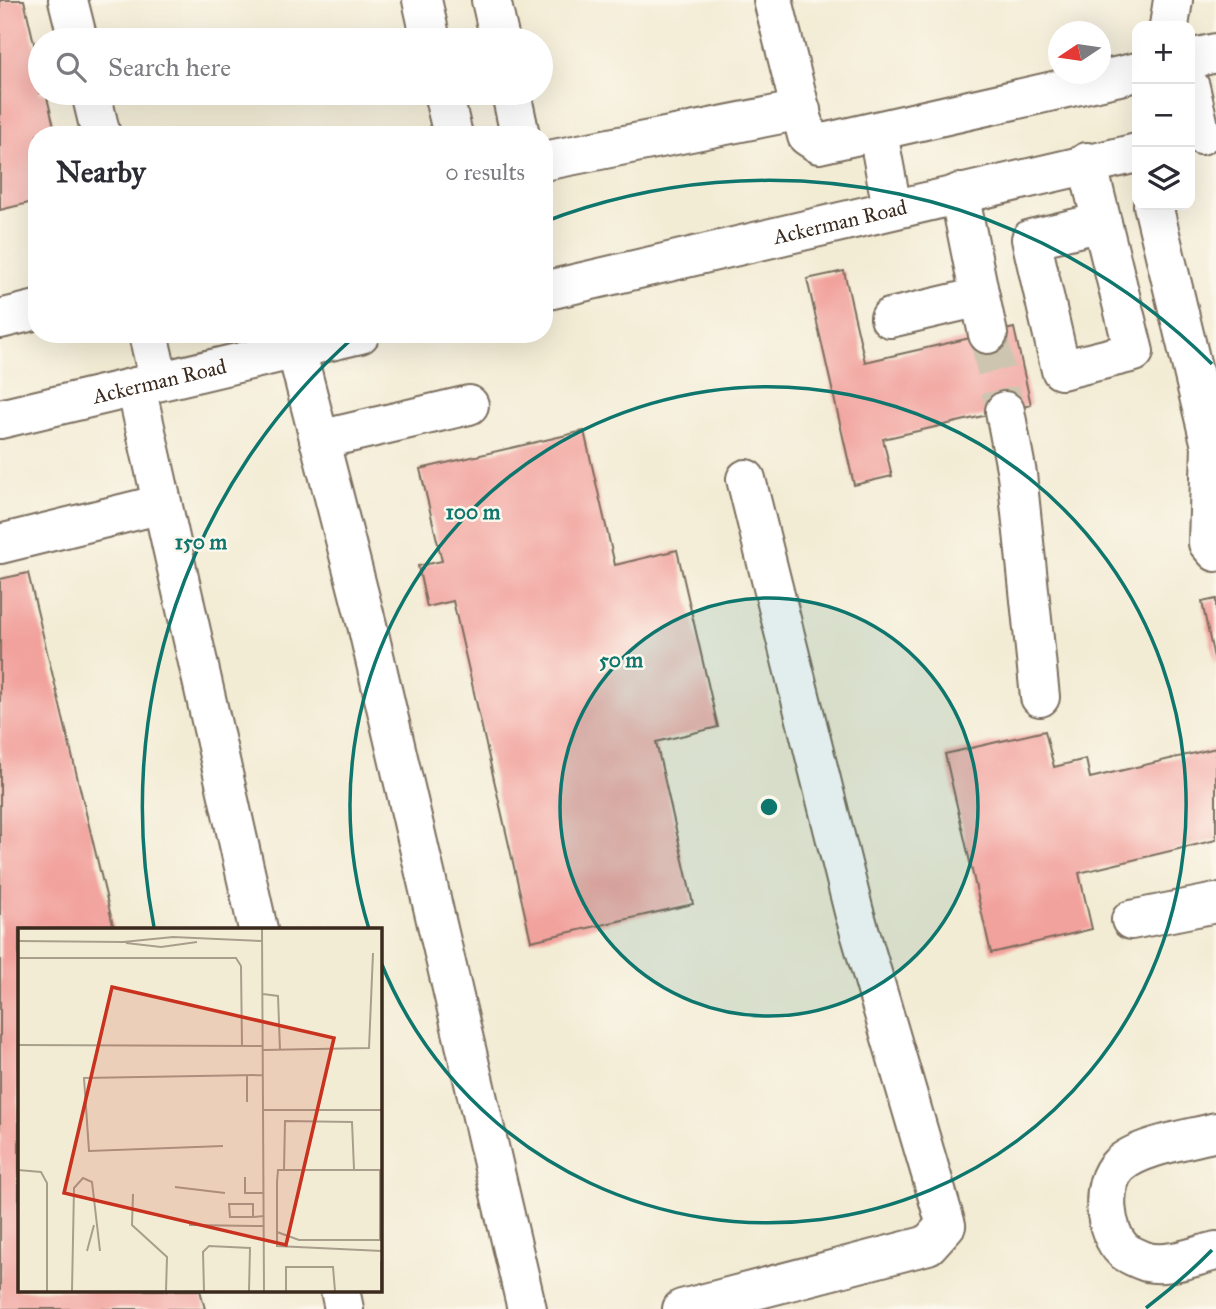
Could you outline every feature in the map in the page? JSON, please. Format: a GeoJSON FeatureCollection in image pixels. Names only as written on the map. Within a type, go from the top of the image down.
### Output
{"type":"FeatureCollection","features":[{"type":"Feature","properties":{"kind":"street"},"geometry":{"type":"LineString","coordinates":[[68,0],[75,28]]}},
{"type":"Feature","properties":{"kind":"street"},"geometry":{"type":"LineString","coordinates":[[422,0],[428,28]]}},
{"type":"Feature","properties":{"kind":"street"},"geometry":{"type":"LineString","coordinates":[[491,0],[497,28]]}},
{"type":"Feature","properties":{"kind":"street"},"geometry":{"type":"LineString","coordinates":[[773,0],[807,136],[819,144],[878,133],[1132,73]]}},
{"type":"Feature","properties":{"kind":"street"},"geometry":{"type":"LineString","coordinates":[[1170,21],[1173,0]]}},
{"type":"Feature","properties":{"kind":"street"},"geometry":{"type":"LineString","coordinates":[[1195,58],[1216,53]]}},
{"type":"Feature","properties":{"kind":"street"},"geometry":{"type":"LineString","coordinates":[[94,105],[99,126]]}},
{"type":"Feature","properties":{"kind":"street"},"geometry":{"type":"LineString","coordinates":[[446,105],[451,126]]}},
{"type":"Feature","properties":{"kind":"street"},"geometry":{"type":"LineString","coordinates":[[514,105],[518,126]]}},
{"type":"Feature","properties":{"kind":"street"},"geometry":{"type":"LineString","coordinates":[[1195,107],[1202,135]]}},
{"type":"Feature","properties":{"kind":"street"},"geometry":{"type":"LineString","coordinates":[[553,159],[801,110]]}},
{"type":"Feature","properties":{"kind":"street"},"geometry":{"type":"LineString","coordinates":[[878,133],[892,208]]}},
{"type":"Feature","properties":{"kind":"street","name":"Ackerman Road"},"geometry":{"type":"LineString","coordinates":[[553,289],[1087,162],[1132,154]]}},
{"type":"Feature","properties":{"kind":"street"},"geometry":{"type":"LineString","coordinates":[[1087,162],[1102,222]]}},
{"type":"Feature","properties":{"kind":"street"},"geometry":{"type":"LineString","coordinates":[[959,192],[988,334]]}},
{"type":"Feature","properties":{"kind":"street"},"geometry":{"type":"LineString","coordinates":[[1154,210],[1211,446],[1208,543],[1216,552]]}},
{"type":"Feature","properties":{"kind":"street"},"geometry":{"type":"LineString","coordinates":[[890,318],[980,297]]}},
{"type":"Feature","properties":{"kind":"street"},"geometry":{"type":"LineString","coordinates":[[0,319],[28,312]]}},
{"type":"Feature","properties":{"kind":"street"},"geometry":{"type":"LineString","coordinates":[[148,343],[147,384],[162,504],[258,928]]}},
{"type":"Feature","properties":{"kind":"street","name":"Ackerman Road"},"geometry":{"type":"LineString","coordinates":[[0,419],[322,343]]}},
{"type":"Feature","properties":{"kind":"street"},"geometry":{"type":"LineString","coordinates":[[296,349],[368,625],[527,1309]]}},
{"type":"Feature","properties":{"kind":"street"},"geometry":{"type":"LineString","coordinates":[[319,440],[469,405]]}},
{"type":"Feature","properties":{"kind":"street"},"geometry":{"type":"LineString","coordinates":[[1005,411],[1017,474],[1040,697]]}},
{"type":"Feature","properties":{"kind":"street"},"geometry":{"type":"LineString","coordinates":[[682,1309],[928,1245],[946,1225],[854,912],[746,480]]}},
{"type":"Feature","properties":{"kind":"street"},"geometry":{"type":"LineString","coordinates":[[0,544],[162,504]]}},
{"type":"Feature","properties":{"kind":"street"},"geometry":{"type":"LineString","coordinates":[[1131,920],[1216,903]]}},
{"type":"Feature","properties":{"kind":"street"},"geometry":{"type":"LineString","coordinates":[[1216,1132],[1152,1149],[1118,1165],[1107,1189],[1107,1222],[1123,1250],[1148,1262],[1174,1261],[1216,1251]]}},
{"type":"Feature","properties":{"kind":"building"},"geometry":{"type":"Polygon","coordinates":[[[0,0],[24,0],[30,28],[28,28],[28,105],[49,105],[54,126],[28,126],[28,203],[0,210],[0,0]]]}},
{"type":"Feature","properties":{"kind":"building"},"geometry":{"type":"Polygon","coordinates":[[[844,271],[865,362],[1014,328],[1031,405],[883,439],[892,476],[854,485],[807,279],[844,271]]]}},
{"type":"Feature","properties":{"kind":"building"},"geometry":{"type":"Polygon","coordinates":[[[584,431],[615,565],[677,550],[718,727],[656,742],[693,904],[531,941],[453,601],[427,607],[418,566],[442,561],[420,469],[584,431]]]}},
{"type":"Feature","properties":{"kind":"building"},"geometry":{"type":"Polygon","coordinates":[[[28,573],[114,928],[18,928],[18,1292],[201,1292],[205,1309],[0,1309],[0,579],[28,573]]]}},
{"type":"Feature","properties":{"kind":"building"},"geometry":{"type":"Polygon","coordinates":[[[1216,599],[1216,663],[1215,663],[1202,602],[1216,599]]]}},
{"type":"Feature","properties":{"kind":"building"},"geometry":{"type":"Polygon","coordinates":[[[1045,731],[1054,767],[1086,759],[1090,778],[1216,748],[1216,840],[1079,873],[1092,929],[991,953],[945,754],[1045,731]]]}},
{"type":"Feature","properties":{"kind":"tunnel"},"geometry":{"type":"LineString","coordinates":[[988,334],[1005,411]]}}]}
